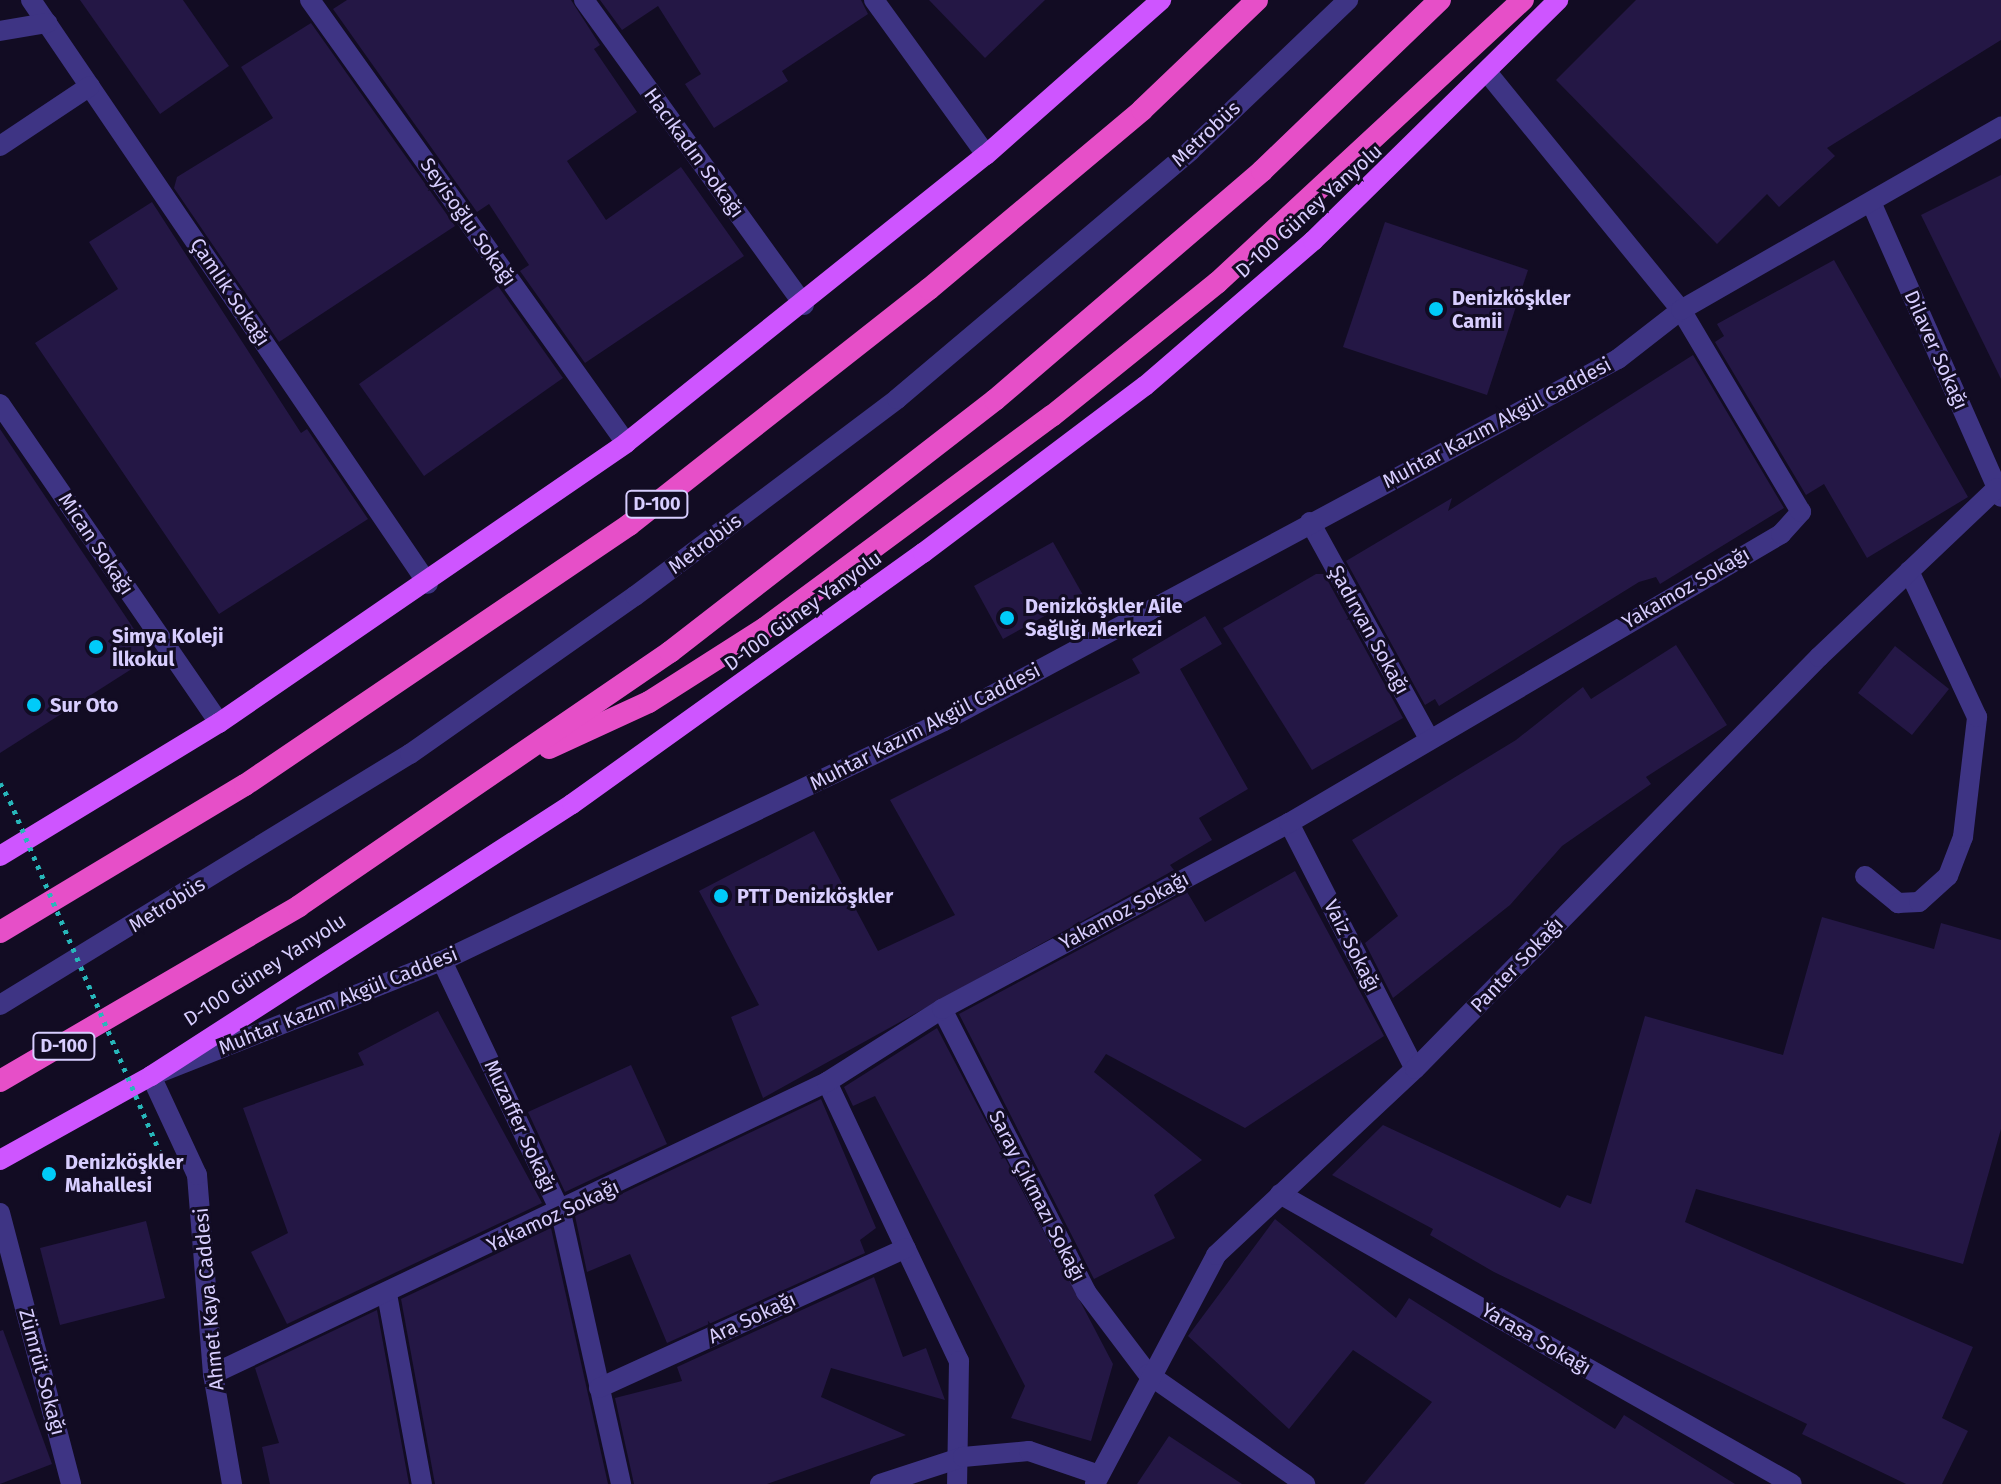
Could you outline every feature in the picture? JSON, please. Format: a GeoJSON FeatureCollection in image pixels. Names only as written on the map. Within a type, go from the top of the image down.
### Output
{"type":"FeatureCollection","features":[{"type":"Feature","properties":{"kind":"highway","name":"D-100"},"geometry":{"type":"LineString","coordinates":[[0,932],[245,785],[629,525],[929,289],[1142,110],[1257,0]]}},
{"type":"Feature","properties":{"kind":"highway","name":"D-100"},"geometry":{"type":"LineString","coordinates":[[0,1081],[299,906],[522,758],[995,400],[1262,171],[1440,0]]}},
{"type":"Feature","properties":{"kind":"highway"},"geometry":{"type":"LineString","coordinates":[[522,758],[649,702],[765,628],[1052,416],[1217,283],[1523,0]]}},
{"type":"Feature","properties":{"kind":"main road"},"geometry":{"type":"LineString","coordinates":[[0,856],[219,723],[428,584],[626,443],[804,305],[986,155],[1161,0]]}},
{"type":"Feature","properties":{"kind":"main road","name":"D-100 Güney Yanyolu"},"geometry":{"type":"LineString","coordinates":[[0,1160],[151,1076],[572,804],[935,544],[1145,386],[1313,241],[1488,73],[1558,0]]}},
{"type":"Feature","properties":{"kind":"street","name":"Çamlık Sokağı"},"geometry":{"type":"LineString","coordinates":[[31,0],[428,584]]}},
{"type":"Feature","properties":{"kind":"street","name":"Seyisoğlu Sokağı"},"geometry":{"type":"LineString","coordinates":[[310,0],[626,443]]}},
{"type":"Feature","properties":{"kind":"street","name":"Hacıkadın Sokağı"},"geometry":{"type":"LineString","coordinates":[[584,0],[804,305]]}},
{"type":"Feature","properties":{"kind":"street"},"geometry":{"type":"LineString","coordinates":[[874,0],[986,155]]}},
{"type":"Feature","properties":{"kind":"street","name":"Metrobüs"},"geometry":{"type":"LineString","coordinates":[[0,1005],[410,754],[635,596],[897,399],[1190,151],[1348,0]]}},
{"type":"Feature","properties":{"kind":"street"},"geometry":{"type":"LineString","coordinates":[[0,31],[47,23]]}},
{"type":"Feature","properties":{"kind":"street"},"geometry":{"type":"LineString","coordinates":[[1488,73],[1681,310]]}},
{"type":"Feature","properties":{"kind":"street"},"geometry":{"type":"LineString","coordinates":[[0,146],[90,86]]}},
{"type":"Feature","properties":{"kind":"street","name":"Muhtar Kazım Akgül Caddesi"},"geometry":{"type":"LineString","coordinates":[[151,1076],[442,961],[944,721],[1618,359],[1681,310],[2001,127]]}},
{"type":"Feature","properties":{"kind":"street","name":"Dilaver Sokağı"},"geometry":{"type":"LineString","coordinates":[[1871,202],[1999,493]]}},
{"type":"Feature","properties":{"kind":"street","name":"Yakamoz Sokağı"},"geometry":{"type":"LineString","coordinates":[[213,1374],[561,1213],[827,1082],[942,1009],[1289,823],[1428,737],[1781,534],[1801,512],[1681,310]]}},
{"type":"Feature","properties":{"kind":"street","name":"Mican Sokağı"},"geometry":{"type":"LineString","coordinates":[[0,404],[219,723]]}},
{"type":"Feature","properties":{"kind":"street","name":"Panter Sokağı"},"geometry":{"type":"LineString","coordinates":[[1097,1480],[1148,1374],[1216,1255],[1415,1069],[1909,571],[1999,493]]}},
{"type":"Feature","properties":{"kind":"street","name":"Şadırvan Sokağı"},"geometry":{"type":"LineString","coordinates":[[1310,522],[1428,737]]}},
{"type":"Feature","properties":{"kind":"street"},"geometry":{"type":"LineString","coordinates":[[1865,876],[1898,903],[1919,902],[1948,876],[1963,837],[1977,717],[1909,571]]}},
{"type":"Feature","properties":{"kind":"street","name":"Vaiz Sokağı"},"geometry":{"type":"LineString","coordinates":[[1289,823],[1415,1069]]}},
{"type":"Feature","properties":{"kind":"street","name":"Muzaffer Sokağı"},"geometry":{"type":"LineString","coordinates":[[442,961],[561,1213],[621,1484]]}},
{"type":"Feature","properties":{"kind":"street","name":"Saray Çıkmazı Sokağı"},"geometry":{"type":"LineString","coordinates":[[942,1009],[1086,1292],[1148,1374],[1305,1484]]}},
{"type":"Feature","properties":{"kind":"street","name":"Ahmet Kaya Caddesi"},"geometry":{"type":"LineString","coordinates":[[151,1076],[197,1175],[213,1374],[232,1484]]}},
{"type":"Feature","properties":{"kind":"street"},"geometry":{"type":"LineString","coordinates":[[827,1082],[959,1361],[963,1457],[957,1484]]}},
{"type":"Feature","properties":{"kind":"street","name":"Yarasa Sokağı"},"geometry":{"type":"LineString","coordinates":[[1280,1194],[1792,1484]]}},
{"type":"Feature","properties":{"kind":"street","name":"Zümrüt Sokağı"},"geometry":{"type":"LineString","coordinates":[[0,1213],[71,1484]]}},
{"type":"Feature","properties":{"kind":"street","name":"Ara Sokağı"},"geometry":{"type":"LineString","coordinates":[[599,1388],[906,1248]]}},
{"type":"Feature","properties":{"kind":"street"},"geometry":{"type":"LineString","coordinates":[[387,1294],[422,1484]]}},
{"type":"Feature","properties":{"kind":"street"},"geometry":{"type":"LineString","coordinates":[[880,1484],[963,1457],[1029,1451],[1097,1480]]}},
{"type":"Feature","properties":{"kind":"path"},"geometry":{"type":"LineString","coordinates":[[0,783],[160,1152]]}},
{"type":"Feature","properties":{"kind":"building"},"geometry":{"type":"Polygon","coordinates":[[[80,0],[183,0],[229,66],[160,114],[80,0]]]}},
{"type":"Feature","properties":{"kind":"building"},"geometry":{"type":"Polygon","coordinates":[[[347,0],[571,0],[600,45],[594,49],[637,112],[567,161],[606,220],[681,167],[744,256],[585,363],[520,271],[529,265],[489,204],[477,212],[333,9],[347,0]]]}},
{"type":"Feature","properties":{"kind":"building"},"geometry":{"type":"Polygon","coordinates":[[[600,0],[861,0],[868,14],[782,71],[788,81],[714,128],[685,84],[701,74],[658,6],[622,30],[600,0]]]}},
{"type":"Feature","properties":{"kind":"building"},"geometry":{"type":"Polygon","coordinates":[[[929,0],[1045,0],[985,58],[929,0]]]}},
{"type":"Feature","properties":{"kind":"building"},"geometry":{"type":"Polygon","coordinates":[[[1636,0],[2001,0],[2001,40],[1827,148],[1835,156],[1779,207],[1767,194],[1717,244],[1556,80],[1636,0]]]}},
{"type":"Feature","properties":{"kind":"building"},"geometry":{"type":"Polygon","coordinates":[[[311,23],[455,226],[279,342],[174,188],[177,177],[273,118],[241,67],[311,23]]]}},
{"type":"Feature","properties":{"kind":"building"},"geometry":{"type":"Polygon","coordinates":[[[2001,175],[2001,379],[1921,215],[2001,175]]]}},
{"type":"Feature","properties":{"kind":"building"},"geometry":{"type":"Polygon","coordinates":[[[152,202],[301,433],[307,429],[368,519],[219,614],[35,343],[118,289],[89,242],[152,202]]]}},
{"type":"Feature","properties":{"kind":"building","name":"Denizköşkler Camii"},"geometry":{"type":"Polygon","coordinates":[[[1385,222],[1528,270],[1487,395],[1343,347],[1385,222]]]}},
{"type":"Feature","properties":{"kind":"building"},"geometry":{"type":"Polygon","coordinates":[[[1834,260],[1968,497],[1867,558],[1824,484],[1806,495],[1715,342],[1724,336],[1717,324],[1834,260]]]}},
{"type":"Feature","properties":{"kind":"building"},"geometry":{"type":"Polygon","coordinates":[[[498,286],[563,378],[424,476],[359,384],[498,286]]]}},
{"type":"Feature","properties":{"kind":"building"},"geometry":{"type":"Polygon","coordinates":[[[1693,355],[1784,508],[1660,584],[1656,577],[1639,582],[1439,706],[1435,699],[1425,705],[1346,561],[1452,498],[1448,511],[1693,355]]]}},
{"type":"Feature","properties":{"kind":"building"},"geometry":{"type":"Polygon","coordinates":[[[0,429],[152,656],[0,753],[0,429]]]}},
{"type":"Feature","properties":{"kind":"building"},"geometry":{"type":"Polygon","coordinates":[[[1053,542],[1083,595],[1003,639],[974,586],[1053,542]]]}},
{"type":"Feature","properties":{"kind":"building"},"geometry":{"type":"Polygon","coordinates":[[[1316,574],[1324,574],[1403,718],[1312,770],[1223,628],[1316,574]]]}},
{"type":"Feature","properties":{"kind":"building"},"geometry":{"type":"Polygon","coordinates":[[[1205,616],[1222,644],[1180,669],[1248,789],[1199,818],[1212,840],[1170,865],[1174,870],[763,1098],[731,1017],[759,1005],[699,891],[814,831],[878,951],[955,915],[890,800],[1140,673],[1132,659],[1205,616]]]}},
{"type":"Feature","properties":{"kind":"building"},"geometry":{"type":"Polygon","coordinates":[[[1676,645],[1727,725],[1646,777],[1651,784],[1562,846],[1510,905],[1393,998],[1365,943],[1398,916],[1352,840],[1516,740],[1583,687],[1591,699],[1676,645]]]}},
{"type":"Feature","properties":{"kind":"building"},"geometry":{"type":"Polygon","coordinates":[[[1895,646],[1949,689],[1912,735],[1858,693],[1895,646]]]}},
{"type":"Feature","properties":{"kind":"building"},"geometry":{"type":"Polygon","coordinates":[[[1295,871],[1384,1036],[1245,1128],[1106,1054],[1094,1072],[1202,1160],[1154,1195],[1175,1238],[1094,1279],[959,1014],[1187,892],[1205,922],[1295,871]]]}},
{"type":"Feature","properties":{"kind":"building"},"geometry":{"type":"Polygon","coordinates":[[[1822,917],[1934,949],[1941,923],[2001,940],[2001,1129],[1963,1264],[1696,1189],[1685,1222],[1973,1347],[1942,1418],[1968,1431],[1942,1484],[1906,1484],[1802,1434],[1807,1424],[1494,1272],[1430,1235],[1433,1229],[1332,1175],[1383,1125],[1560,1208],[1567,1195],[1591,1204],[1645,1016],[1783,1055],[1822,917]]]}},
{"type":"Feature","properties":{"kind":"building"},"geometry":{"type":"Polygon","coordinates":[[[438,1011],[542,1203],[287,1324],[251,1252],[288,1233],[243,1108],[364,1065],[358,1053],[438,1011]]]}},
{"type":"Feature","properties":{"kind":"building"},"geometry":{"type":"Polygon","coordinates":[[[937,1028],[1113,1364],[1091,1441],[1011,1418],[1025,1386],[875,1096],[853,1106],[844,1087],[937,1028]]]}},
{"type":"Feature","properties":{"kind":"building"},"geometry":{"type":"Polygon","coordinates":[[[631,1065],[667,1144],[565,1192],[528,1112],[631,1065]]]}},
{"type":"Feature","properties":{"kind":"building"},"geometry":{"type":"Polygon","coordinates":[[[821,1099],[876,1228],[860,1240],[865,1253],[667,1343],[630,1254],[587,1272],[575,1216],[821,1099]]]}},
{"type":"Feature","properties":{"kind":"building"},"geometry":{"type":"Polygon","coordinates":[[[1275,1219],[1396,1318],[1409,1298],[1615,1429],[1624,1415],[1735,1484],[1364,1484],[1432,1402],[1353,1350],[1289,1429],[1188,1336],[1275,1219]]]}},
{"type":"Feature","properties":{"kind":"building"},"geometry":{"type":"Polygon","coordinates":[[[146,1221],[165,1298],[60,1325],[40,1248],[146,1221]]]}},
{"type":"Feature","properties":{"kind":"building"},"geometry":{"type":"Polygon","coordinates":[[[551,1228],[608,1484],[435,1484],[401,1299],[551,1228]]]}},
{"type":"Feature","properties":{"kind":"building"},"geometry":{"type":"Polygon","coordinates":[[[874,1277],[903,1357],[926,1348],[945,1400],[831,1368],[821,1397],[906,1435],[767,1484],[634,1484],[615,1398],[682,1381],[677,1367],[874,1277]]]}},
{"type":"Feature","properties":{"kind":"building"},"geometry":{"type":"Polygon","coordinates":[[[377,1310],[409,1484],[270,1484],[262,1447],[279,1443],[255,1368],[377,1310]]]}},
{"type":"Feature","properties":{"kind":"building"},"geometry":{"type":"Polygon","coordinates":[[[3,1330],[52,1464],[0,1484],[0,1331],[3,1330]]]}},
{"type":"Feature","properties":{"kind":"building"},"geometry":{"type":"Polygon","coordinates":[[[1169,1436],[1242,1484],[1137,1484],[1169,1436]]]}},
{"type":"Feature","properties":{"kind":"place","name":"Denizköşkler Camii"},"geometry":{"type":"Point","coordinates":[1436,309]}},
{"type":"Feature","properties":{"kind":"place","name":"Denizköşkler Aile Sağlığı Merkezi"},"geometry":{"type":"Point","coordinates":[1007,618]}},
{"type":"Feature","properties":{"kind":"place","name":"Simya Koleji İlkokul"},"geometry":{"type":"Point","coordinates":[96,647]}},
{"type":"Feature","properties":{"kind":"place","name":"Sur Oto"},"geometry":{"type":"Point","coordinates":[34,705]}},
{"type":"Feature","properties":{"kind":"place","name":"PTT Denizköşkler"},"geometry":{"type":"Point","coordinates":[721,896]}},
{"type":"Feature","properties":{"kind":"place","name":"Denizköşkler Mahallesi"},"geometry":{"type":"Point","coordinates":[49,1174]}}]}
